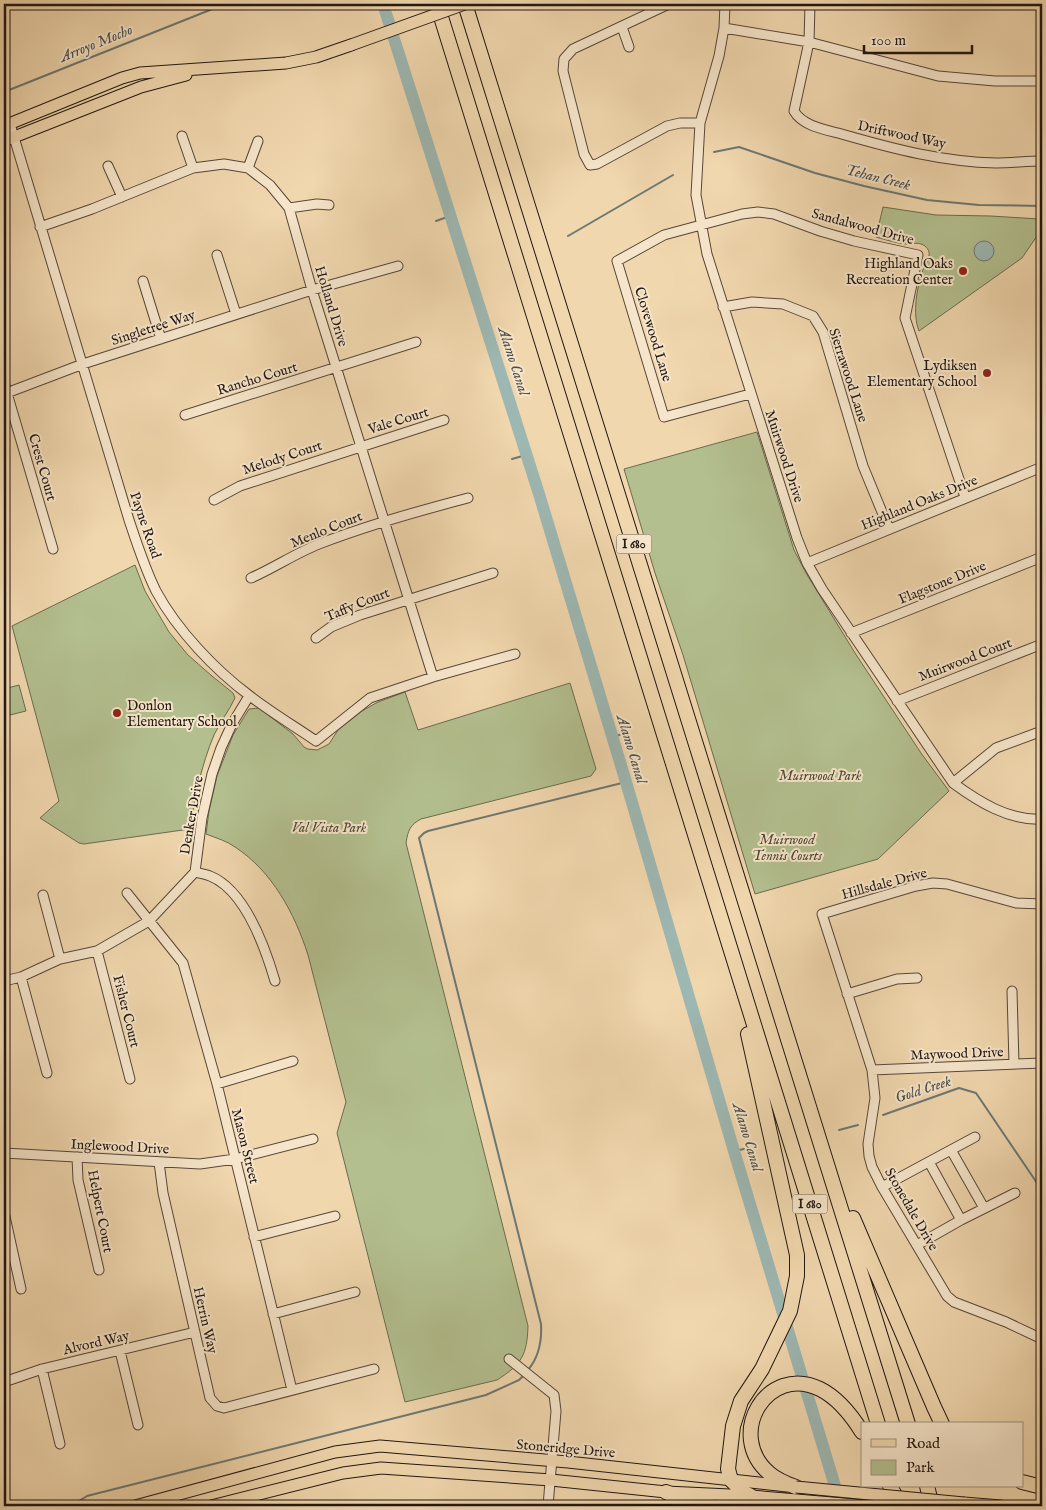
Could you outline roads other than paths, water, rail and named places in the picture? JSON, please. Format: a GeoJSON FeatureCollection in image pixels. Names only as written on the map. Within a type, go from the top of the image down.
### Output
{"type":"FeatureCollection","features":[{"type":"Feature","properties":{"kind":"highway","name":"I 680"},"geometry":{"type":"LineString","coordinates":[[437,4],[877,1422]]}},
{"type":"Feature","properties":{"kind":"highway","name":"I 680"},"geometry":{"type":"LineString","coordinates":[[465,4],[907,1422]]}},
{"type":"Feature","properties":{"kind":"highway"},"geometry":{"type":"LineString","coordinates":[[741,984],[743,1010],[797,1255],[796,1276],[790,1311],[762,1369],[749,1387],[737,1412],[733,1426],[728,1469],[731,1480],[750,1496]]}},
{"type":"Feature","properties":{"kind":"highway"},"geometry":{"type":"LineString","coordinates":[[832,1179],[845,1194],[868,1257],[941,1422]]}},
{"type":"Feature","properties":{"kind":"highway"},"geometry":{"type":"LineString","coordinates":[[798,1494],[769,1474],[761,1465],[751,1445],[751,1422],[763,1400],[773,1391],[783,1386],[807,1384],[820,1389],[834,1398],[847,1411],[861,1431]]}},
{"type":"Feature","properties":{"kind":"highway"},"geometry":{"type":"LineString","coordinates":[[1024,1482],[1042,1487]]}},
{"type":"Feature","properties":{"kind":"highway"},"geometry":{"type":"LineString","coordinates":[[891,1488],[902,1506]]}},
{"type":"Feature","properties":{"kind":"highway"},"geometry":{"type":"LineString","coordinates":[[898,1488],[902,1506]]}},
{"type":"Feature","properties":{"kind":"highway"},"geometry":{"type":"LineString","coordinates":[[928,1488],[933,1505]]}},
{"type":"Feature","properties":{"kind":"highway"},"geometry":{"type":"LineString","coordinates":[[666,1492],[686,1501],[712,1506]]}},
{"type":"Feature","properties":{"kind":"main road"},"geometry":{"type":"LineString","coordinates":[[7,125],[122,78],[140,73],[286,63],[316,57],[465,4]]}},
{"type":"Feature","properties":{"kind":"main road"},"geometry":{"type":"LineString","coordinates":[[9,139],[142,87],[205,70]]}},
{"type":"Feature","properties":{"kind":"main road","name":"Stoneridge Drive"},"geometry":{"type":"LineString","coordinates":[[135,1506],[335,1452],[380,1446],[552,1461],[731,1480],[867,1506]]}},
{"type":"Feature","properties":{"kind":"main road","name":"Stoneridge Drive"},"geometry":{"type":"LineString","coordinates":[[211,1506],[343,1472],[381,1468],[551,1480],[666,1492],[750,1496],[798,1494],[1001,1506]]}},
{"type":"Feature","properties":{"kind":"street"},"geometry":{"type":"LineString","coordinates":[[669,4],[573,49],[564,59],[563,71],[584,154],[590,165],[605,160],[667,126],[680,123],[700,123]]}},
{"type":"Feature","properties":{"kind":"street","name":"Muirwood Drive"},"geometry":{"type":"LineString","coordinates":[[725,4],[724,28],[719,56],[700,123],[696,195],[707,254],[797,538],[807,563],[822,589],[953,783],[977,800],[1004,813],[1035,820],[1042,819]]}},
{"type":"Feature","properties":{"kind":"street"},"geometry":{"type":"LineString","coordinates":[[809,42],[810,4]]}},
{"type":"Feature","properties":{"kind":"street"},"geometry":{"type":"LineString","coordinates":[[622,27],[629,47]]}},
{"type":"Feature","properties":{"kind":"street"},"geometry":{"type":"LineString","coordinates":[[724,28],[809,42],[938,76],[995,81],[1042,81]]}},
{"type":"Feature","properties":{"kind":"street","name":"Driftwood Way"},"geometry":{"type":"LineString","coordinates":[[809,42],[794,111],[798,118],[820,128],[884,146],[933,157],[996,163],[1042,161]]}},
{"type":"Feature","properties":{"kind":"street","name":"Payne Road"},"geometry":{"type":"LineString","coordinates":[[7,125],[9,139],[40,227],[129,520],[156,591],[172,617],[200,650],[249,696],[316,741],[370,698],[434,677]]}},
{"type":"Feature","properties":{"kind":"street"},"geometry":{"type":"LineString","coordinates":[[182,136],[193,168]]}},
{"type":"Feature","properties":{"kind":"street"},"geometry":{"type":"LineString","coordinates":[[248,168],[258,142]]}},
{"type":"Feature","properties":{"kind":"street","name":"Holland Drive"},"geometry":{"type":"LineString","coordinates":[[40,227],[122,197],[193,168],[224,164],[248,168],[270,185],[289,208],[312,290],[434,677]]}},
{"type":"Feature","properties":{"kind":"street"},"geometry":{"type":"LineString","coordinates":[[108,166],[122,197]]}},
{"type":"Feature","properties":{"kind":"street"},"geometry":{"type":"LineString","coordinates":[[289,208],[317,204],[329,205]]}},
{"type":"Feature","properties":{"kind":"street","name":"Sandalwood Drive"},"geometry":{"type":"LineString","coordinates":[[701,225],[742,214],[758,212],[774,214],[837,236],[918,255],[905,318],[965,497]]}},
{"type":"Feature","properties":{"kind":"street","name":"Clovewood Lane"},"geometry":{"type":"LineString","coordinates":[[701,225],[664,235],[618,261],[620,270],[664,417],[750,394]]}},
{"type":"Feature","properties":{"kind":"street"},"geometry":{"type":"LineString","coordinates":[[217,255],[236,314]]}},
{"type":"Feature","properties":{"kind":"street","name":"Singletree Way"},"geometry":{"type":"LineString","coordinates":[[5,394],[83,364],[236,314],[398,266]]}},
{"type":"Feature","properties":{"kind":"street"},"geometry":{"type":"LineString","coordinates":[[143,281],[161,339]]}},
{"type":"Feature","properties":{"kind":"street","name":"Sierrawood Lane"},"geometry":{"type":"LineString","coordinates":[[723,307],[752,302],[783,304],[813,316],[823,332],[863,466],[889,529]]}},
{"type":"Feature","properties":{"kind":"street","name":"Rancho Court"},"geometry":{"type":"LineString","coordinates":[[185,415],[416,342]]}},
{"type":"Feature","properties":{"kind":"street","name":"Crest Court"},"geometry":{"type":"LineString","coordinates":[[4,383],[5,394],[53,549]]}},
{"type":"Feature","properties":{"kind":"street","name":"Vale Court"},"geometry":{"type":"LineString","coordinates":[[361,446],[444,420]]}},
{"type":"Feature","properties":{"kind":"street","name":"Melody Court"},"geometry":{"type":"LineString","coordinates":[[214,500],[240,486],[361,446]]}},
{"type":"Feature","properties":{"kind":"street","name":"Highland Oaks Drive"},"geometry":{"type":"LineString","coordinates":[[807,563],[1042,467]]}},
{"type":"Feature","properties":{"kind":"street","name":"Menlo Court"},"geometry":{"type":"LineString","coordinates":[[251,578],[317,545],[385,520],[468,498]]}},
{"type":"Feature","properties":{"kind":"street","name":"Flagstone Drive"},"geometry":{"type":"LineString","coordinates":[[851,633],[1042,557]]}},
{"type":"Feature","properties":{"kind":"street","name":"Taffy Court"},"geometry":{"type":"LineString","coordinates":[[316,638],[331,627],[352,618],[493,573]]}},
{"type":"Feature","properties":{"kind":"street","name":"Muirwood Court"},"geometry":{"type":"LineString","coordinates":[[897,701],[1042,644]]}},
{"type":"Feature","properties":{"kind":"street"},"geometry":{"type":"LineString","coordinates":[[434,677],[515,654]]}},
{"type":"Feature","properties":{"kind":"street","name":"Denker Drive"},"geometry":{"type":"LineString","coordinates":[[4,981],[21,977],[60,959],[97,951],[149,921],[195,872],[202,818],[212,774],[228,732],[249,696]]}},
{"type":"Feature","properties":{"kind":"street"},"geometry":{"type":"LineString","coordinates":[[953,783],[996,748],[1042,731]]}},
{"type":"Feature","properties":{"kind":"street"},"geometry":{"type":"LineString","coordinates":[[195,872],[217,880],[236,898],[257,930],[266,950],[275,981]]}},
{"type":"Feature","properties":{"kind":"street","name":"Hillsdale Drive"},"geometry":{"type":"LineString","coordinates":[[822,914],[916,886],[933,883],[948,884],[1016,903],[1042,904]]}},
{"type":"Feature","properties":{"kind":"street","name":"Mason Street"},"geometry":{"type":"LineString","coordinates":[[127,893],[183,963],[217,1084],[292,1390]]}},
{"type":"Feature","properties":{"kind":"street"},"geometry":{"type":"LineString","coordinates":[[43,895],[60,959]]}},
{"type":"Feature","properties":{"kind":"street","name":"Stonedale Drive"},"geometry":{"type":"LineString","coordinates":[[822,914],[872,1070],[875,1098],[868,1144],[872,1166],[882,1187],[947,1296],[954,1302],[1006,1322],[1042,1339]]}},
{"type":"Feature","properties":{"kind":"street","name":"Fisher Court"},"geometry":{"type":"LineString","coordinates":[[97,951],[130,1079]]}},
{"type":"Feature","properties":{"kind":"street"},"geometry":{"type":"LineString","coordinates":[[21,977],[46,1073]]}},
{"type":"Feature","properties":{"kind":"street"},"geometry":{"type":"LineString","coordinates":[[847,994],[897,979],[917,978]]}},
{"type":"Feature","properties":{"kind":"street"},"geometry":{"type":"LineString","coordinates":[[1012,991],[1014,1064]]}},
{"type":"Feature","properties":{"kind":"street"},"geometry":{"type":"LineString","coordinates":[[217,1084],[293,1061]]}},
{"type":"Feature","properties":{"kind":"street","name":"Maywood Drive"},"geometry":{"type":"LineString","coordinates":[[872,1070],[1042,1063]]}},
{"type":"Feature","properties":{"kind":"street"},"geometry":{"type":"LineString","coordinates":[[882,1187],[975,1137]]}},
{"type":"Feature","properties":{"kind":"street","name":"Inglewood Drive"},"geometry":{"type":"LineString","coordinates":[[4,1153],[200,1164],[217,1163],[313,1139]]}},
{"type":"Feature","properties":{"kind":"street"},"geometry":{"type":"LineString","coordinates":[[951,1150],[984,1208]]}},
{"type":"Feature","properties":{"kind":"street","name":"Helpert Court"},"geometry":{"type":"LineString","coordinates":[[77,1157],[78,1180],[98,1270]]}},
{"type":"Feature","properties":{"kind":"street","name":"Herrin Way"},"geometry":{"type":"LineString","coordinates":[[159,1162],[163,1193],[210,1398],[217,1406],[224,1408],[292,1390]]}},
{"type":"Feature","properties":{"kind":"street"},"geometry":{"type":"LineString","coordinates":[[929,1162],[961,1220]]}},
{"type":"Feature","properties":{"kind":"street"},"geometry":{"type":"LineString","coordinates":[[917,1245],[1015,1193]]}},
{"type":"Feature","properties":{"kind":"street"},"geometry":{"type":"LineString","coordinates":[[4,1212],[21,1289]]}},
{"type":"Feature","properties":{"kind":"street"},"geometry":{"type":"LineString","coordinates":[[254,1237],[335,1216]]}},
{"type":"Feature","properties":{"kind":"street"},"geometry":{"type":"LineString","coordinates":[[274,1314],[355,1292]]}},
{"type":"Feature","properties":{"kind":"street","name":"Alvord Way"},"geometry":{"type":"LineString","coordinates":[[4,1382],[42,1369],[195,1332]]}},
{"type":"Feature","properties":{"kind":"street"},"geometry":{"type":"LineString","coordinates":[[120,1351],[138,1425]]}},
{"type":"Feature","properties":{"kind":"street"},"geometry":{"type":"LineString","coordinates":[[509,1359],[554,1395],[556,1411],[548,1506]]}},
{"type":"Feature","properties":{"kind":"street"},"geometry":{"type":"LineString","coordinates":[[42,1369],[60,1444]]}},
{"type":"Feature","properties":{"kind":"street"},"geometry":{"type":"LineString","coordinates":[[292,1390],[374,1369]]}},
{"type":"Feature","properties":{"kind":"water"},"geometry":{"type":"Polygon","coordinates":[[[984,241],[991,244],[994,251],[991,258],[984,261],[977,258],[974,251],[977,244],[984,241]]]}},
{"type":"Feature","properties":{"kind":"waterway","name":"Arroyo Mocho"},"geometry":{"type":"LineString","coordinates":[[4,92],[225,4]]}},
{"type":"Feature","properties":{"kind":"waterway","name":"Alamo Canal"},"geometry":{"type":"LineString","coordinates":[[383,4],[539,494],[841,1506]]}},
{"type":"Feature","properties":{"kind":"waterway","name":"Tehan Creek"},"geometry":{"type":"LineString","coordinates":[[714,152],[739,147],[815,173],[927,200],[979,205],[1042,206]]}},
{"type":"Feature","properties":{"kind":"waterway","name":"Tehan Creek"},"geometry":{"type":"LineString","coordinates":[[568,236],[673,175]]}},
{"type":"Feature","properties":{"kind":"waterway"},"geometry":{"type":"LineString","coordinates":[[436,221],[450,216]]}},
{"type":"Feature","properties":{"kind":"waterway"},"geometry":{"type":"LineString","coordinates":[[512,459],[526,455]]}},
{"type":"Feature","properties":{"kind":"waterway"},"geometry":{"type":"LineString","coordinates":[[613,737],[628,732]]}},
{"type":"Feature","properties":{"kind":"waterway"},"geometry":{"type":"LineString","coordinates":[[528,1370],[535,1360],[539,1348],[541,1324],[419,838],[428,831],[626,782]]}},
{"type":"Feature","properties":{"kind":"waterway","name":"Gold Creek"},"geometry":{"type":"LineString","coordinates":[[883,1115],[959,1088],[976,1093],[1037,1183],[1042,1187]]}},
{"type":"Feature","properties":{"kind":"waterway","name":"Gold Creek"},"geometry":{"type":"LineString","coordinates":[[839,1130],[858,1125]]}},
{"type":"Feature","properties":{"kind":"waterway","name":"Gold Creek"},"geometry":{"type":"LineString","coordinates":[[734,1151],[744,1149]]}},
{"type":"Feature","properties":{"kind":"waterway"},"geometry":{"type":"LineString","coordinates":[[76,1506],[79,1501],[87,1496],[486,1395],[519,1380],[524,1375]]}},
{"type":"Feature","properties":{"kind":"place","name":"Highland Oaks Recreation Center"},"geometry":{"type":"Point","coordinates":[963,271]}},
{"type":"Feature","properties":{"kind":"place","name":"Lydiksen Elementary School"},"geometry":{"type":"Point","coordinates":[987,373]}},
{"type":"Feature","properties":{"kind":"place","name":"Donlon Elementary School"},"geometry":{"type":"Point","coordinates":[117,713]}},
{"type":"Feature","properties":{"kind":"park label","name":"Muirwood Park"},"geometry":{"type":"Point","coordinates":[820,775]}},
{"type":"Feature","properties":{"kind":"park label","name":"Val Vista Park"},"geometry":{"type":"Point","coordinates":[329,827]}},
{"type":"Feature","properties":{"kind":"park label","name":"Muirwood Tennis Courts"},"geometry":{"type":"Point","coordinates":[787,848]}}]}
